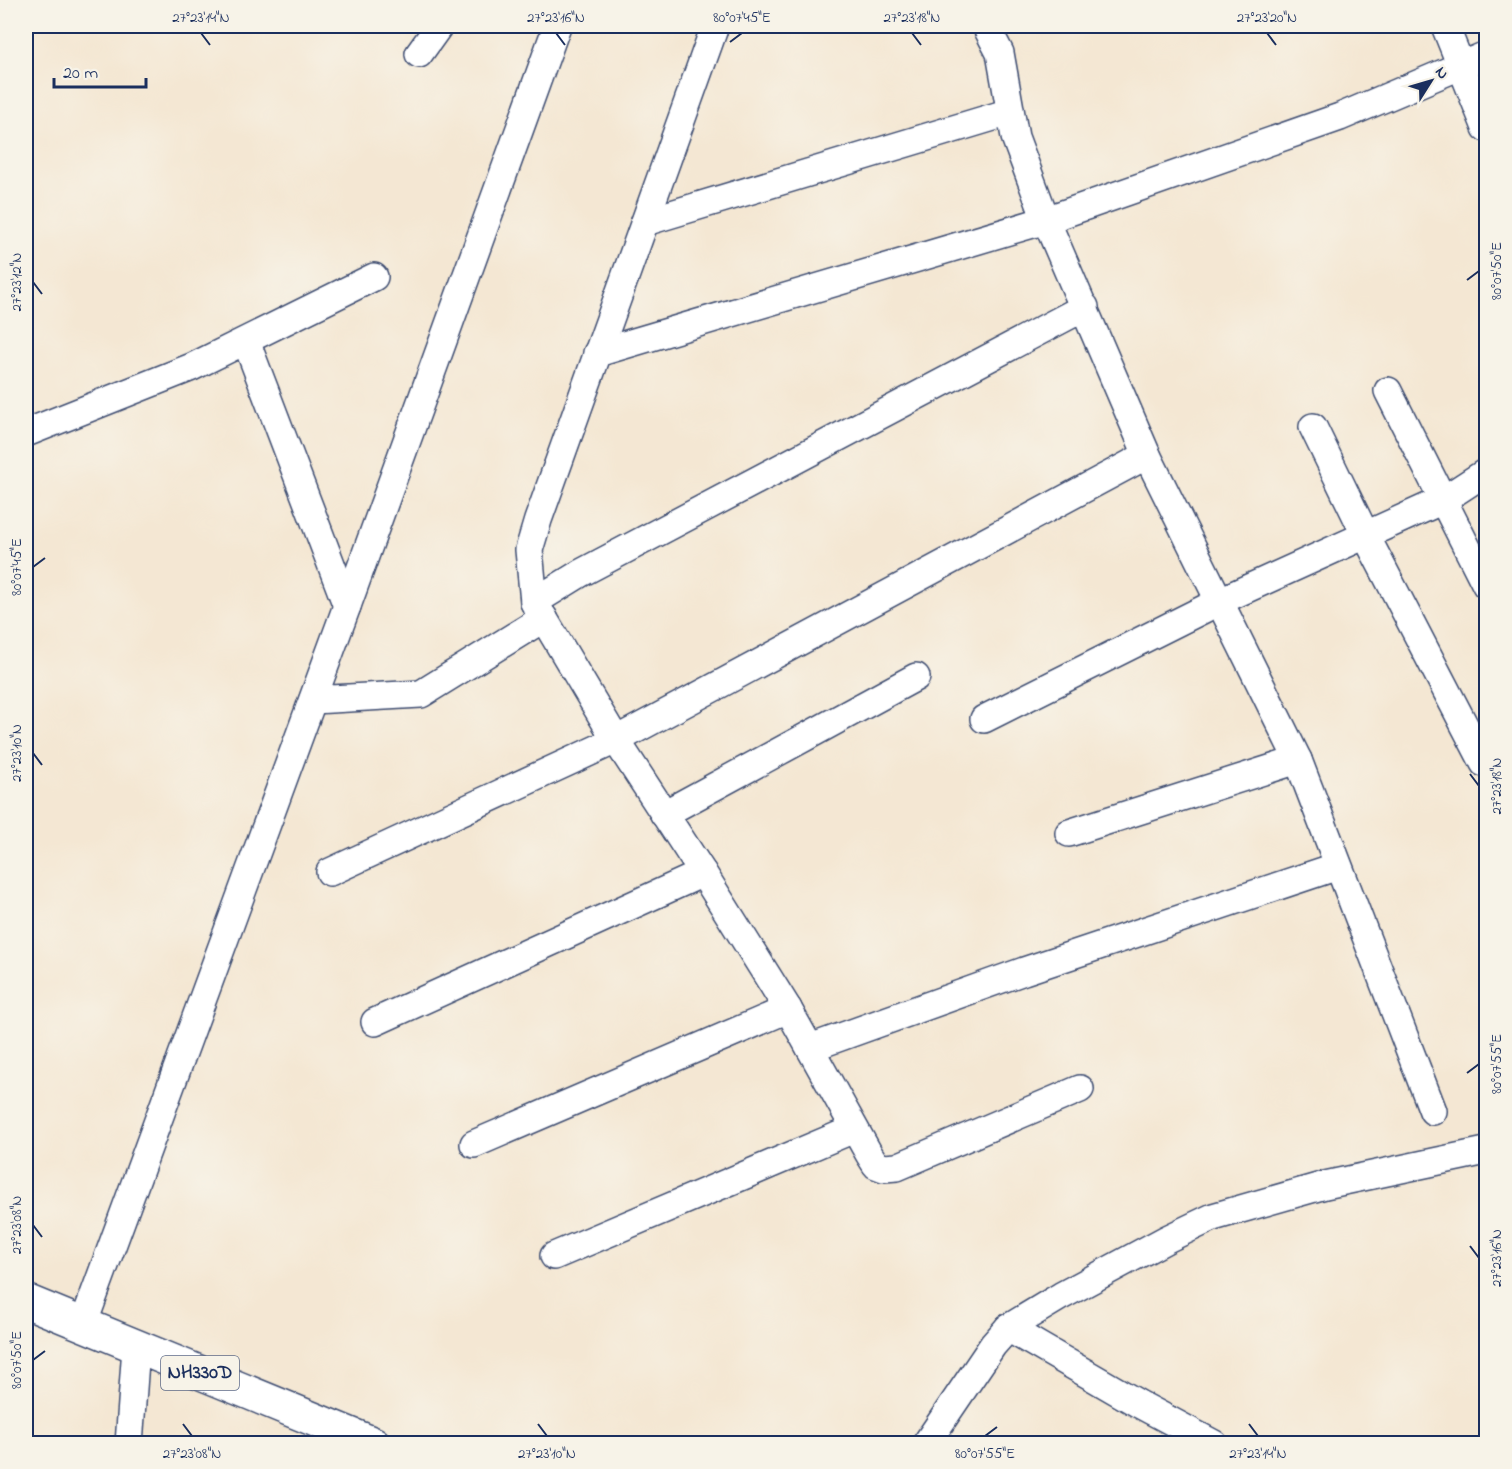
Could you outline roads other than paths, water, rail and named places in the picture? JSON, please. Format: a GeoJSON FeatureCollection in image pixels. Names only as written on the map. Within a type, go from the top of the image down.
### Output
{"type":"FeatureCollection","features":[{"type":"Feature","properties":{"kind":"highway","name":"NH330D"},"geometry":{"type":"LineString","coordinates":[[26,1301],[374,1443]]}},
{"type":"Feature","properties":{"kind":"street"},"geometry":{"type":"LineString","coordinates":[[419,54],[439,26]]}},
{"type":"Feature","properties":{"kind":"street"},"geometry":{"type":"LineString","coordinates":[[83,1325],[313,700],[557,26]]}},
{"type":"Feature","properties":{"kind":"street"},"geometry":{"type":"LineString","coordinates":[[715,26],[597,353],[529,550],[539,610],[616,740],[788,1009],[876,1165],[884,1168],[897,1167],[1080,1089]]}},
{"type":"Feature","properties":{"kind":"street"},"geometry":{"type":"LineString","coordinates":[[986,26],[1000,53],[1010,112],[1022,159],[1046,220],[1147,455],[1298,760],[1433,1111]]}},
{"type":"Feature","properties":{"kind":"street"},"geometry":{"type":"LineString","coordinates":[[1445,26],[1486,128]]}},
{"type":"Feature","properties":{"kind":"street"},"geometry":{"type":"LineString","coordinates":[[597,353],[1046,220],[1340,117],[1486,55]]}},
{"type":"Feature","properties":{"kind":"street"},"geometry":{"type":"LineString","coordinates":[[645,222],[1010,112]]}},
{"type":"Feature","properties":{"kind":"street"},"geometry":{"type":"LineString","coordinates":[[26,433],[192,368],[374,278]]}},
{"type":"Feature","properties":{"kind":"street"},"geometry":{"type":"LineString","coordinates":[[313,700],[421,694],[539,610],[581,573],[1085,307]]}},
{"type":"Feature","properties":{"kind":"street"},"geometry":{"type":"LineString","coordinates":[[246,341],[347,606]]}},
{"type":"Feature","properties":{"kind":"street"},"geometry":{"type":"LineString","coordinates":[[1388,391],[1486,585]]}},
{"type":"Feature","properties":{"kind":"street"},"geometry":{"type":"LineString","coordinates":[[1313,426],[1366,536],[1484,763]]}},
{"type":"Feature","properties":{"kind":"street"},"geometry":{"type":"LineString","coordinates":[[330,872],[616,740],[1147,455]]}},
{"type":"Feature","properties":{"kind":"street"},"geometry":{"type":"LineString","coordinates":[[984,719],[1220,602],[1443,500],[1486,472]]}},
{"type":"Feature","properties":{"kind":"street"},"geometry":{"type":"LineString","coordinates":[[664,814],[916,677]]}},
{"type":"Feature","properties":{"kind":"street"},"geometry":{"type":"LineString","coordinates":[[1069,833],[1298,760]]}},
{"type":"Feature","properties":{"kind":"street"},"geometry":{"type":"LineString","coordinates":[[810,1048],[1024,971],[1338,866]]}},
{"type":"Feature","properties":{"kind":"street"},"geometry":{"type":"LineString","coordinates":[[375,1022],[703,873]]}},
{"type":"Feature","properties":{"kind":"street"},"geometry":{"type":"LineString","coordinates":[[474,1144],[788,1009]]}},
{"type":"Feature","properties":{"kind":"street"},"geometry":{"type":"LineString","coordinates":[[554,1256],[854,1129]]}},
{"type":"Feature","properties":{"kind":"street"},"geometry":{"type":"LineString","coordinates":[[926,1443],[993,1345],[1008,1328],[1061,1296],[1167,1239],[1213,1217],[1325,1185],[1486,1151]]}},
{"type":"Feature","properties":{"kind":"street"},"geometry":{"type":"LineString","coordinates":[[1008,1328],[1139,1404],[1214,1443]]}},
{"type":"Feature","properties":{"kind":"street"},"geometry":{"type":"LineString","coordinates":[[129,1443],[136,1347]]}}]}
